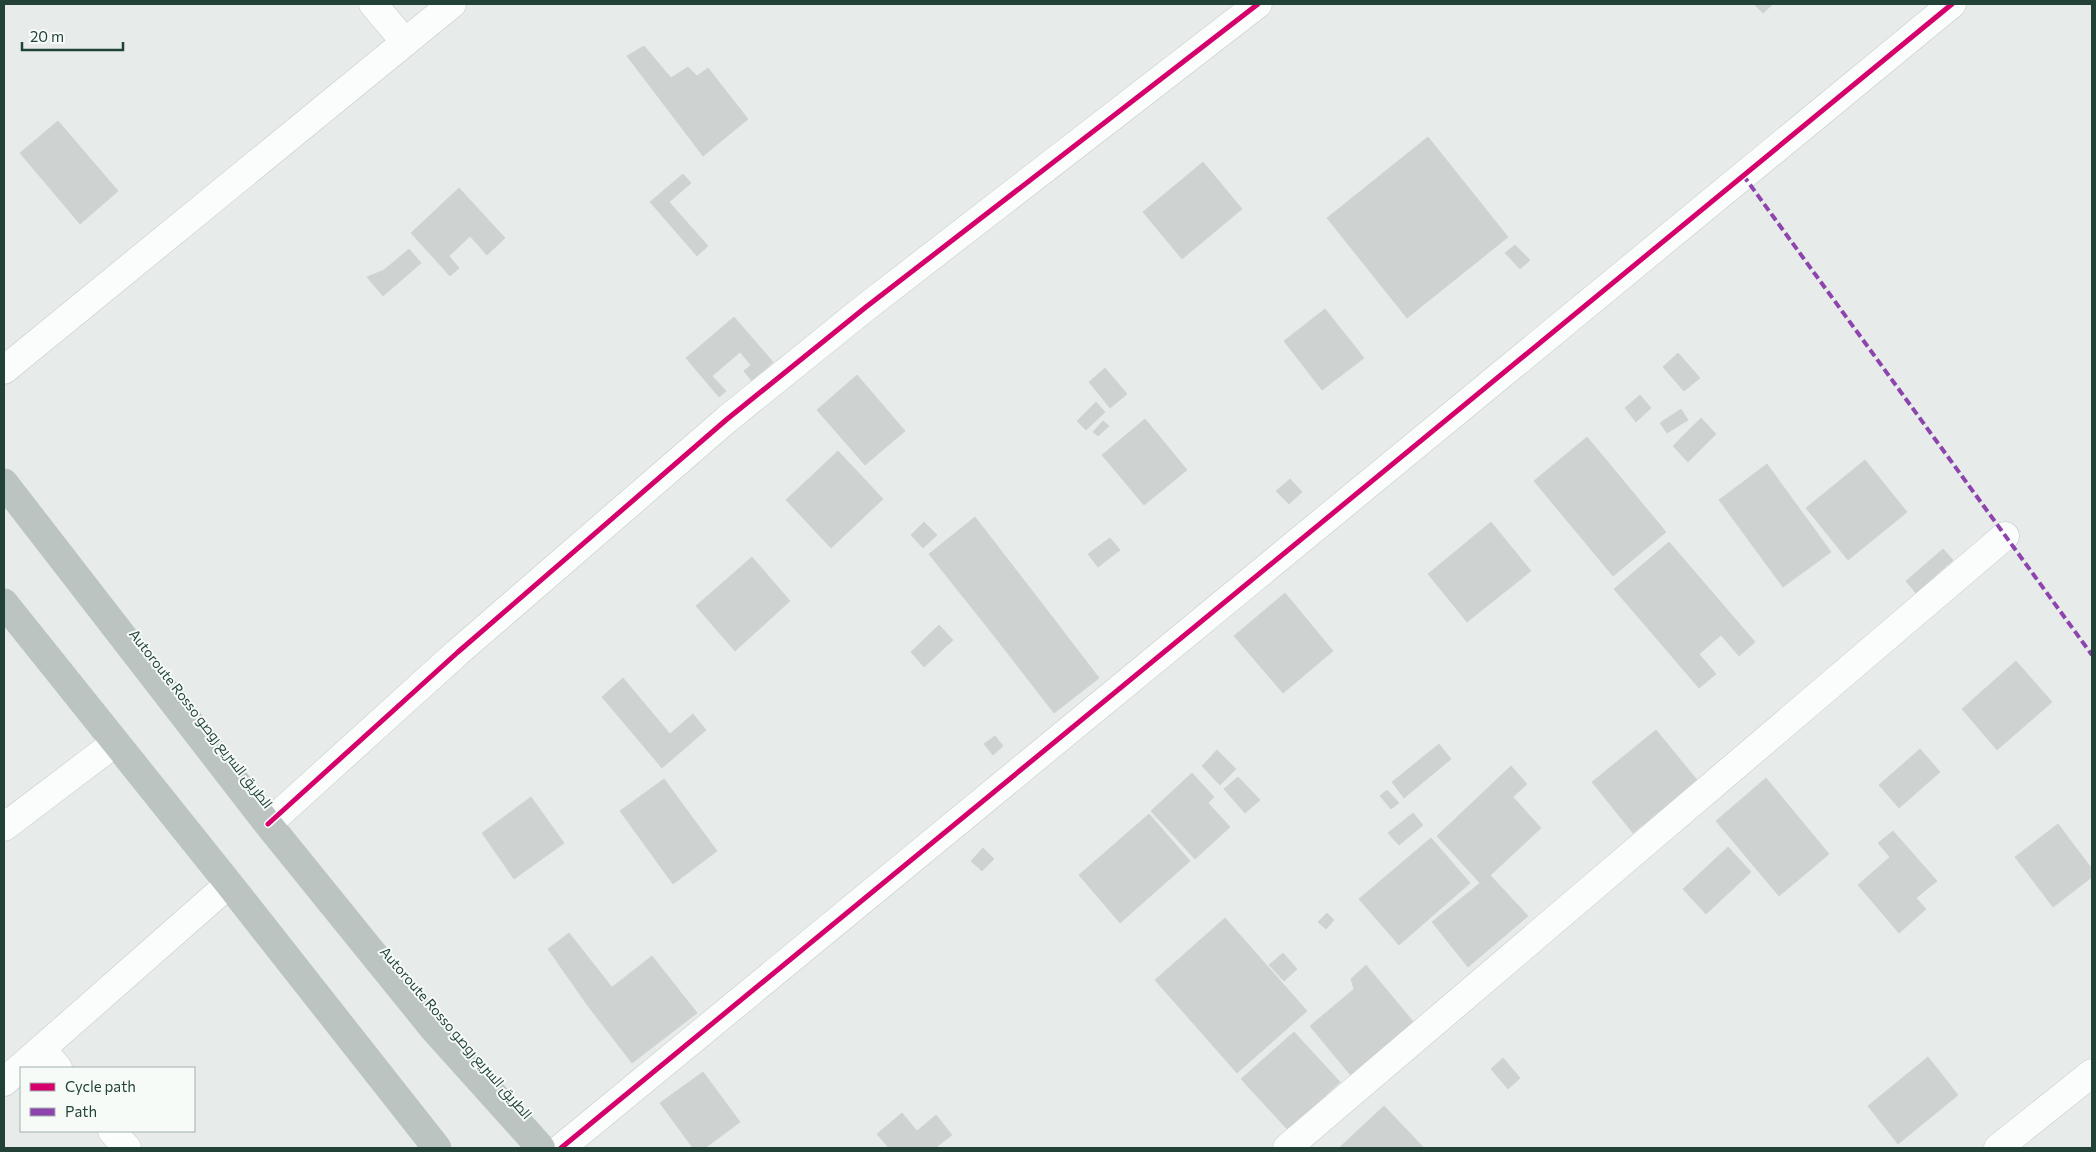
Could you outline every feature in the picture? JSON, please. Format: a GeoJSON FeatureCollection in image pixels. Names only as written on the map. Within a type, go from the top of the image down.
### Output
{"type":"FeatureCollection","features":[{"type":"Feature","properties":{"kind":"highway","name":"Autoroute Rosso الطريق السريع روصو"},"geometry":{"type":"LineString","coordinates":[[4,483],[268,824],[434,1029],[540,1148]]}},
{"type":"Feature","properties":{"kind":"highway"},"geometry":{"type":"LineString","coordinates":[[4,603],[437,1148]]}},
{"type":"Feature","properties":{"kind":"street"},"geometry":{"type":"LineString","coordinates":[[373,4],[405,42]]}},
{"type":"Feature","properties":{"kind":"street"},"geometry":{"type":"LineString","coordinates":[[4,370],[452,4]]}},
{"type":"Feature","properties":{"kind":"street"},"geometry":{"type":"LineString","coordinates":[[268,824],[458,652],[726,420],[866,307],[1258,4]]}},
{"type":"Feature","properties":{"kind":"street"},"geometry":{"type":"LineString","coordinates":[[561,1148],[1952,4]]}},
{"type":"Feature","properties":{"kind":"street"},"geometry":{"type":"LineString","coordinates":[[1287,1148],[2005,536]]}},
{"type":"Feature","properties":{"kind":"street"},"geometry":{"type":"LineString","coordinates":[[4,827],[115,743]]}},
{"type":"Feature","properties":{"kind":"street"},"geometry":{"type":"LineString","coordinates":[[34,1067],[50,1059],[229,884]]}},
{"type":"Feature","properties":{"kind":"street"},"geometry":{"type":"LineString","coordinates":[[1998,1148],[2092,1073]]}},
{"type":"Feature","properties":{"kind":"street"},"geometry":{"type":"LineString","coordinates":[[4,1082],[20,1074]]}},
{"type":"Feature","properties":{"kind":"street"},"geometry":{"type":"LineString","coordinates":[[113,1132],[127,1148]]}},
{"type":"Feature","properties":{"kind":"building"},"geometry":{"type":"Polygon","coordinates":[[[1754,4],[1773,4],[1763,13],[1754,4]]]}},
{"type":"Feature","properties":{"kind":"building"},"geometry":{"type":"Polygon","coordinates":[[[644,46],[671,78],[688,67],[697,76],[708,68],[748,119],[703,156],[627,56],[644,46]]]}},
{"type":"Feature","properties":{"kind":"building"},"geometry":{"type":"Polygon","coordinates":[[[58,121],[118,191],[80,224],[20,153],[58,121]]]}},
{"type":"Feature","properties":{"kind":"building"},"geometry":{"type":"Polygon","coordinates":[[[1428,137],[1508,237],[1407,318],[1327,218],[1428,137]]]}},
{"type":"Feature","properties":{"kind":"building"},"geometry":{"type":"Polygon","coordinates":[[[1203,162],[1242,209],[1182,259],[1143,212],[1203,162]]]}},
{"type":"Feature","properties":{"kind":"building"},"geometry":{"type":"Polygon","coordinates":[[[683,174],[691,183],[669,202],[708,246],[697,256],[650,202],[683,174]]]}},
{"type":"Feature","properties":{"kind":"building"},"geometry":{"type":"Polygon","coordinates":[[[459,188],[505,238],[487,255],[470,236],[449,256],[459,268],[450,276],[411,233],[459,188]]]}},
{"type":"Feature","properties":{"kind":"building"},"geometry":{"type":"Polygon","coordinates":[[[1515,245],[1530,260],[1520,269],[1505,253],[1515,245]]]}},
{"type":"Feature","properties":{"kind":"building"},"geometry":{"type":"Polygon","coordinates":[[[409,249],[421,263],[383,296],[367,277],[384,270],[409,249]]]}},
{"type":"Feature","properties":{"kind":"building"},"geometry":{"type":"Polygon","coordinates":[[[1325,309],[1364,358],[1322,390],[1284,341],[1325,309]]]}},
{"type":"Feature","properties":{"kind":"building"},"geometry":{"type":"Polygon","coordinates":[[[734,317],[773,362],[752,381],[744,371],[751,365],[740,352],[712,376],[726,391],[719,397],[686,358],[734,317]]]}},
{"type":"Feature","properties":{"kind":"building"},"geometry":{"type":"Polygon","coordinates":[[[1678,353],[1700,378],[1684,391],[1663,367],[1678,353]]]}},
{"type":"Feature","properties":{"kind":"building"},"geometry":{"type":"Polygon","coordinates":[[[1105,368],[1127,394],[1110,408],[1089,382],[1105,368]]]}},
{"type":"Feature","properties":{"kind":"building"},"geometry":{"type":"Polygon","coordinates":[[[857,375],[905,431],[865,465],[817,410],[857,375]]]}},
{"type":"Feature","properties":{"kind":"building"},"geometry":{"type":"Polygon","coordinates":[[[1640,395],[1651,408],[1636,422],[1625,408],[1640,395]]]}},
{"type":"Feature","properties":{"kind":"building"},"geometry":{"type":"Polygon","coordinates":[[[1096,402],[1105,412],[1086,430],[1077,421],[1096,402]]]}},
{"type":"Feature","properties":{"kind":"building"},"geometry":{"type":"Polygon","coordinates":[[[1681,409],[1688,420],[1667,433],[1660,423],[1681,409]]]}},
{"type":"Feature","properties":{"kind":"building"},"geometry":{"type":"Polygon","coordinates":[[[1701,418],[1716,434],[1688,462],[1673,446],[1701,418]]]}},
{"type":"Feature","properties":{"kind":"building"},"geometry":{"type":"Polygon","coordinates":[[[1145,419],[1187,470],[1144,505],[1102,455],[1145,419]]]}},
{"type":"Feature","properties":{"kind":"building"},"geometry":{"type":"Polygon","coordinates":[[[1103,421],[1109,426],[1098,436],[1093,432],[1103,421]]]}},
{"type":"Feature","properties":{"kind":"building"},"geometry":{"type":"Polygon","coordinates":[[[1587,437],[1666,532],[1613,576],[1534,481],[1587,437]]]}},
{"type":"Feature","properties":{"kind":"building"},"geometry":{"type":"Polygon","coordinates":[[[838,451],[883,499],[831,548],[786,500],[838,451]]]}},
{"type":"Feature","properties":{"kind":"building"},"geometry":{"type":"Polygon","coordinates":[[[1865,460],[1907,512],[1848,560],[1806,508],[1865,460]]]}},
{"type":"Feature","properties":{"kind":"building"},"geometry":{"type":"Polygon","coordinates":[[[1767,464],[1831,552],[1783,587],[1719,500],[1767,464]]]}},
{"type":"Feature","properties":{"kind":"building"},"geometry":{"type":"Polygon","coordinates":[[[1290,479],[1302,492],[1289,504],[1276,491],[1290,479]]]}},
{"type":"Feature","properties":{"kind":"building"},"geometry":{"type":"Polygon","coordinates":[[[975,517],[1040,601],[995,637],[929,554],[975,517]]]}},
{"type":"Feature","properties":{"kind":"building"},"geometry":{"type":"Polygon","coordinates":[[[924,522],[937,535],[923,548],[911,535],[924,522]]]}},
{"type":"Feature","properties":{"kind":"building"},"geometry":{"type":"Polygon","coordinates":[[[1491,522],[1531,571],[1467,622],[1428,574],[1491,522]]]}},
{"type":"Feature","properties":{"kind":"building"},"geometry":{"type":"Polygon","coordinates":[[[1110,538],[1120,550],[1098,567],[1088,554],[1110,538]]]}},
{"type":"Feature","properties":{"kind":"building"},"geometry":{"type":"Polygon","coordinates":[[[1669,542],[1755,642],[1739,656],[1721,635],[1699,654],[1716,674],[1699,688],[1614,589],[1669,542]]]}},
{"type":"Feature","properties":{"kind":"building"},"geometry":{"type":"Polygon","coordinates":[[[1943,549],[1953,560],[1916,593],[1906,581],[1943,549]]]}},
{"type":"Feature","properties":{"kind":"building"},"geometry":{"type":"Polygon","coordinates":[[[752,557],[790,601],[735,651],[696,606],[752,557]]]}},
{"type":"Feature","properties":{"kind":"building"},"geometry":{"type":"Polygon","coordinates":[[[1285,593],[1333,651],[1283,693],[1234,636],[1285,593]]]}},
{"type":"Feature","properties":{"kind":"building"},"geometry":{"type":"Polygon","coordinates":[[[1040,601],[1099,678],[1054,713],[995,637],[1040,601]]]}},
{"type":"Feature","properties":{"kind":"building"},"geometry":{"type":"Polygon","coordinates":[[[939,625],[953,640],[924,667],[911,652],[939,625]]]}},
{"type":"Feature","properties":{"kind":"building"},"geometry":{"type":"Polygon","coordinates":[[[2016,661],[2052,702],[1997,750],[1962,709],[2016,661]]]}},
{"type":"Feature","properties":{"kind":"building"},"geometry":{"type":"Polygon","coordinates":[[[623,678],[670,734],[693,714],[706,730],[662,768],[602,697],[623,678]]]}},
{"type":"Feature","properties":{"kind":"building"},"geometry":{"type":"Polygon","coordinates":[[[1656,730],[1697,780],[1633,833],[1592,782],[1656,730]]]}},
{"type":"Feature","properties":{"kind":"building"},"geometry":{"type":"Polygon","coordinates":[[[995,736],[1003,746],[993,755],[984,744],[995,736]]]}},
{"type":"Feature","properties":{"kind":"building"},"geometry":{"type":"Polygon","coordinates":[[[1439,744],[1451,759],[1404,798],[1392,782],[1439,744]]]}},
{"type":"Feature","properties":{"kind":"building"},"geometry":{"type":"Polygon","coordinates":[[[1920,749],[1940,772],[1899,808],[1879,785],[1920,749]]]}},
{"type":"Feature","properties":{"kind":"building"},"geometry":{"type":"Polygon","coordinates":[[[1217,750],[1236,769],[1220,785],[1202,766],[1217,750]]]}},
{"type":"Feature","properties":{"kind":"building"},"geometry":{"type":"Polygon","coordinates":[[[1511,766],[1527,784],[1513,797],[1541,828],[1481,884],[1437,836],[1511,766]]]}},
{"type":"Feature","properties":{"kind":"building"},"geometry":{"type":"Polygon","coordinates":[[[1192,773],[1214,797],[1208,803],[1230,827],[1195,859],[1151,811],[1192,773]]]}},
{"type":"Feature","properties":{"kind":"building"},"geometry":{"type":"Polygon","coordinates":[[[1238,777],[1260,800],[1245,813],[1224,789],[1238,777]]]}},
{"type":"Feature","properties":{"kind":"building"},"geometry":{"type":"Polygon","coordinates":[[[1766,778],[1829,854],[1779,896],[1716,821],[1766,778]]]}},
{"type":"Feature","properties":{"kind":"building"},"geometry":{"type":"Polygon","coordinates":[[[664,779],[717,851],[673,884],[620,811],[664,779]]]}},
{"type":"Feature","properties":{"kind":"building"},"geometry":{"type":"Polygon","coordinates":[[[1387,790],[1399,803],[1391,809],[1380,796],[1387,790]]]}},
{"type":"Feature","properties":{"kind":"building"},"geometry":{"type":"Polygon","coordinates":[[[531,797],[564,843],[514,879],[482,833],[531,797]]]}},
{"type":"Feature","properties":{"kind":"building"},"geometry":{"type":"Polygon","coordinates":[[[1413,813],[1423,825],[1399,845],[1388,833],[1413,813]]]}},
{"type":"Feature","properties":{"kind":"building"},"geometry":{"type":"Polygon","coordinates":[[[1149,814],[1190,861],[1120,923],[1079,875],[1149,814]]]}},
{"type":"Feature","properties":{"kind":"building"},"geometry":{"type":"Polygon","coordinates":[[[2058,824],[2092,869],[2092,877],[2053,907],[2015,857],[2058,824]]]}},
{"type":"Feature","properties":{"kind":"building"},"geometry":{"type":"Polygon","coordinates":[[[1893,831],[1937,881],[1916,898],[1926,909],[1899,933],[1858,885],[1890,857],[1878,843],[1893,831]]]}},
{"type":"Feature","properties":{"kind":"building"},"geometry":{"type":"Polygon","coordinates":[[[1431,838],[1470,883],[1399,945],[1359,899],[1431,838]]]}},
{"type":"Feature","properties":{"kind":"building"},"geometry":{"type":"Polygon","coordinates":[[[1728,847],[1751,872],[1706,914],[1683,889],[1728,847]]]}},
{"type":"Feature","properties":{"kind":"building"},"geometry":{"type":"Polygon","coordinates":[[[983,848],[994,859],[982,871],[971,861],[983,848]]]}},
{"type":"Feature","properties":{"kind":"building"},"geometry":{"type":"Polygon","coordinates":[[[1490,875],[1528,916],[1468,967],[1432,922],[1490,875]]]}},
{"type":"Feature","properties":{"kind":"building"},"geometry":{"type":"Polygon","coordinates":[[[1327,913],[1334,920],[1326,929],[1318,922],[1327,913]]]}},
{"type":"Feature","properties":{"kind":"building"},"geometry":{"type":"Polygon","coordinates":[[[1225,918],[1307,1011],[1237,1073],[1155,980],[1225,918]]]}},
{"type":"Feature","properties":{"kind":"building"},"geometry":{"type":"Polygon","coordinates":[[[569,933],[614,990],[588,1006],[548,949],[569,933]]]}},
{"type":"Feature","properties":{"kind":"building"},"geometry":{"type":"Polygon","coordinates":[[[1283,953],[1297,969],[1284,981],[1269,965],[1283,953]]]}},
{"type":"Feature","properties":{"kind":"building"},"geometry":{"type":"Polygon","coordinates":[[[652,956],[697,1013],[632,1063],[588,1006],[652,956]]]}},
{"type":"Feature","properties":{"kind":"building"},"geometry":{"type":"Polygon","coordinates":[[[1366,965],[1416,1025],[1353,1078],[1310,1026],[1354,989],[1351,979],[1366,965]]]}},
{"type":"Feature","properties":{"kind":"building"},"geometry":{"type":"Polygon","coordinates":[[[1294,1032],[1340,1082],[1288,1130],[1241,1079],[1294,1032]]]}},
{"type":"Feature","properties":{"kind":"building"},"geometry":{"type":"Polygon","coordinates":[[[1928,1057],[1958,1095],[1898,1144],[1868,1106],[1928,1057]]]}},
{"type":"Feature","properties":{"kind":"building"},"geometry":{"type":"Polygon","coordinates":[[[1503,1058],[1520,1078],[1508,1089],[1491,1069],[1503,1058]]]}},
{"type":"Feature","properties":{"kind":"building"},"geometry":{"type":"Polygon","coordinates":[[[703,1072],[740,1122],[705,1148],[693,1148],[660,1103],[703,1072]]]}},
{"type":"Feature","properties":{"kind":"building"},"geometry":{"type":"Polygon","coordinates":[[[1384,1106],[1424,1148],[1339,1148],[1384,1106]]]}},
{"type":"Feature","properties":{"kind":"building"},"geometry":{"type":"Polygon","coordinates":[[[902,1113],[917,1131],[897,1148],[889,1148],[877,1134],[902,1113]]]}},
{"type":"Feature","properties":{"kind":"building"},"geometry":{"type":"Polygon","coordinates":[[[936,1115],[952,1135],[935,1148],[897,1148],[936,1115]]]}},
{"type":"Feature","properties":{"kind":"marked path"},"geometry":{"type":"LineString","coordinates":[[1743,175],[2092,655]]}},
{"type":"Feature","properties":{"kind":"cycle path"},"geometry":{"type":"LineString","coordinates":[[268,824],[458,652],[726,420],[866,307],[1258,4]]}},
{"type":"Feature","properties":{"kind":"cycle path"},"geometry":{"type":"LineString","coordinates":[[561,1148],[1952,4]]}}]}
